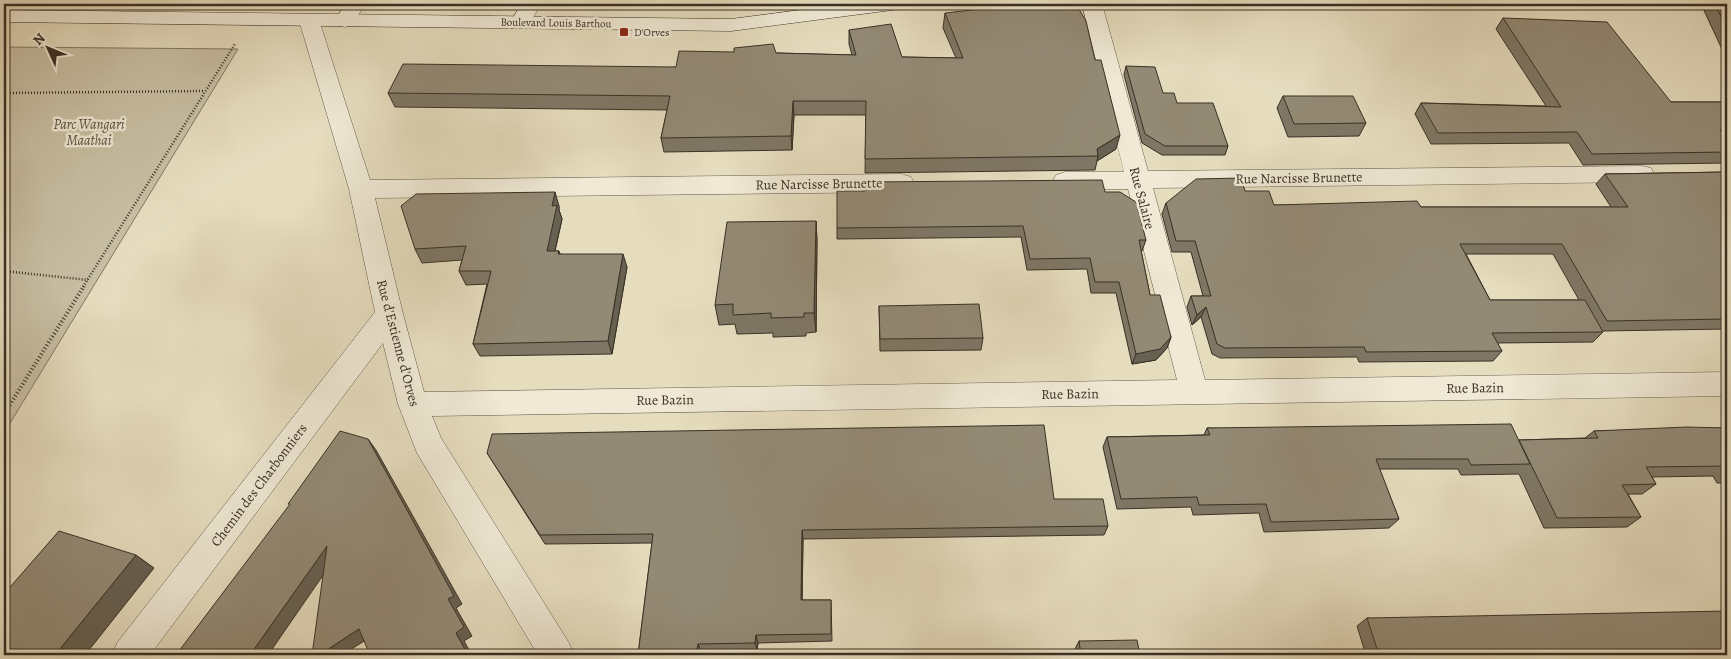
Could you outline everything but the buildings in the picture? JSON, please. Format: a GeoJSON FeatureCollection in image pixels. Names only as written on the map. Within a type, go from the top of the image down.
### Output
{"type":"FeatureCollection","features":[{"type":"Feature","properties":{"kind":"street"},"geometry":{"type":"LineString","coordinates":[[521,22],[531,4]]}},
{"type":"Feature","properties":{"kind":"street","name":"Boulevard Louis Barthou"},"geometry":{"type":"LineString","coordinates":[[4,16],[350,12],[521,22],[731,25],[892,4]]}},
{"type":"Feature","properties":{"kind":"street","name":"Rue Salaire"},"geometry":{"type":"LineString","coordinates":[[1092,4],[1194,392]]}},
{"type":"Feature","properties":{"kind":"street","name":"Rue d'Estienne d'Orves"},"geometry":{"type":"LineString","coordinates":[[307,12],[361,189],[389,314],[413,404],[428,444],[557,655]]}},
{"type":"Feature","properties":{"kind":"street","name":"Rue Narcisse Brunette"},"geometry":{"type":"LineString","coordinates":[[1038,181],[1668,173]]}},
{"type":"Feature","properties":{"kind":"street","name":"Rue Narcisse Brunette"},"geometry":{"type":"LineString","coordinates":[[361,189],[929,182]]}},
{"type":"Feature","properties":{"kind":"street","name":"Chemin des Charbonniers"},"geometry":{"type":"LineString","coordinates":[[129,655],[389,314]]}},
{"type":"Feature","properties":{"kind":"street","name":"Rue Bazin"},"geometry":{"type":"LineString","coordinates":[[413,404],[1727,384]]}},
{"type":"Feature","properties":{"kind":"path"},"geometry":{"type":"LineString","coordinates":[[4,414],[235,44]]}},
{"type":"Feature","properties":{"kind":"path"},"geometry":{"type":"LineString","coordinates":[[4,93],[205,91]]}},
{"type":"Feature","properties":{"kind":"path"},"geometry":{"type":"LineString","coordinates":[[4,271],[88,280]]}},
{"type":"Feature","properties":{"kind":"green space","name":"Parc Wangari Maathai"},"geometry":{"type":"Polygon","coordinates":[[[4,47],[238,49],[4,433],[4,47]]]}},
{"type":"Feature","properties":{"kind":"place","name":"D'Orves"},"geometry":{"type":"Point","coordinates":[624,32]}}]}
